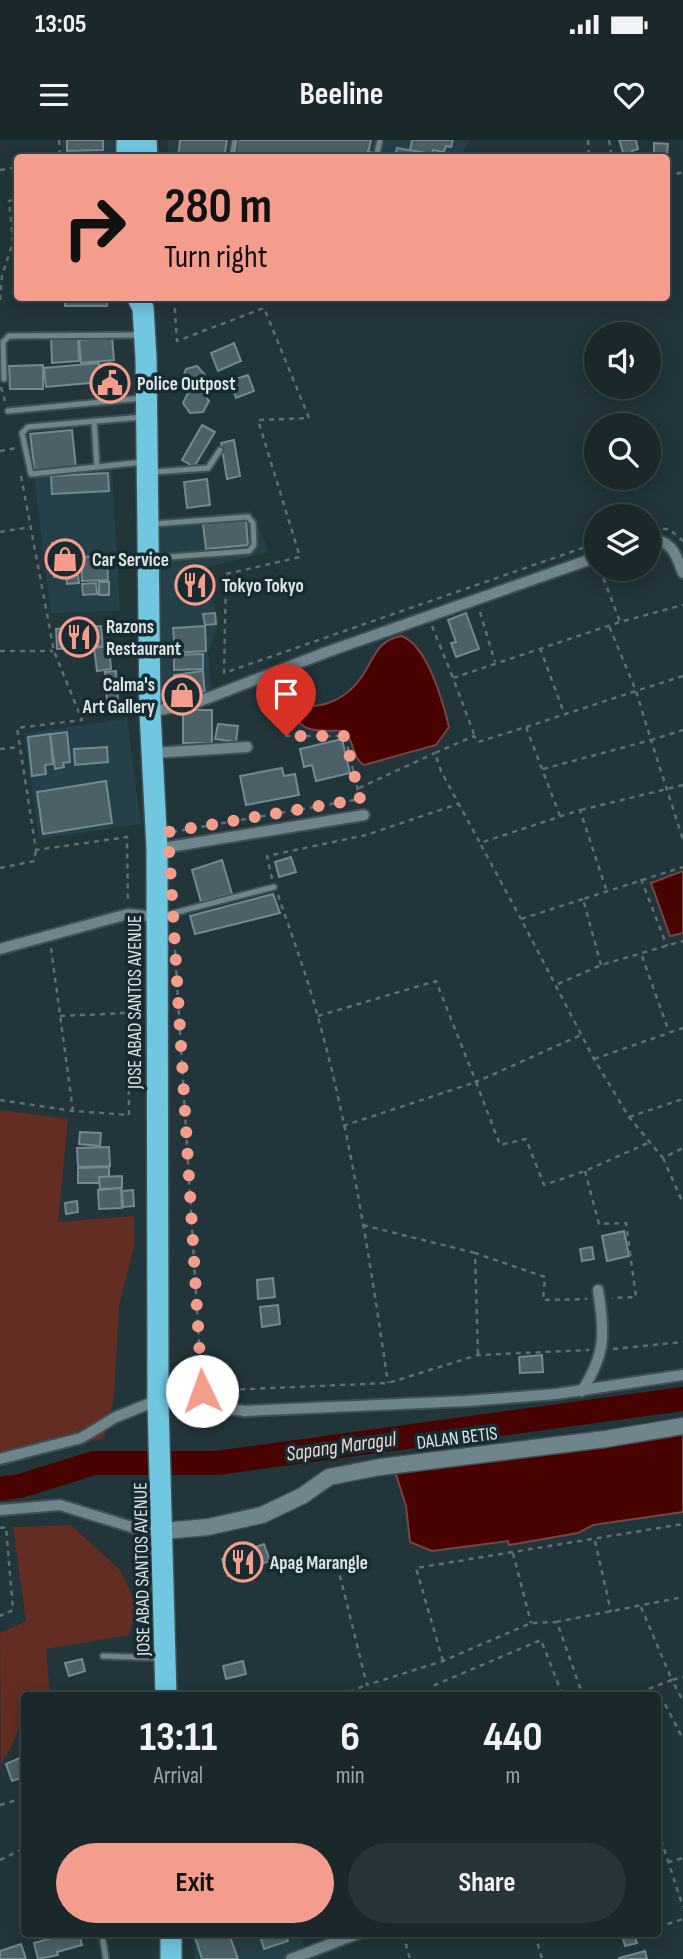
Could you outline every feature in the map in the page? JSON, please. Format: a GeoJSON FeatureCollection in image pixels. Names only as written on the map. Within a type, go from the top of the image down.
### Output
{"type":"FeatureCollection","features":[{"type":"Feature","properties":{"kind":"highway","name":"JOSE ABAD SANTOS AVENUE"},"geometry":{"type":"LineString","coordinates":[[143,301],[150,712],[163,848],[157,917],[158,1402],[166,1692]]}},
{"type":"Feature","properties":{"kind":"highway"},"geometry":{"type":"LineString","coordinates":[[171,1937],[171,1959]]}},
{"type":"Feature","properties":{"kind":"street"},"geometry":{"type":"LineString","coordinates":[[661,542],[673,548],[683,573]]}},
{"type":"Feature","properties":{"kind":"street"},"geometry":{"type":"LineString","coordinates":[[150,712],[195,702],[327,652],[584,562]]}},
{"type":"Feature","properties":{"kind":"street"},"geometry":{"type":"LineString","coordinates":[[153,753],[247,747]]}},
{"type":"Feature","properties":{"kind":"street"},"geometry":{"type":"LineString","coordinates":[[163,848],[364,814]]}},
{"type":"Feature","properties":{"kind":"street"},"geometry":{"type":"LineString","coordinates":[[0,949],[128,914],[157,917]]}},
{"type":"Feature","properties":{"kind":"street"},"geometry":{"type":"LineString","coordinates":[[582,1391],[598,1365],[603,1349],[599,1294]]}},
{"type":"Feature","properties":{"kind":"street"},"geometry":{"type":"LineString","coordinates":[[0,1458],[81,1438],[116,1417],[158,1402],[245,1411],[467,1401],[582,1391],[683,1375]]}},
{"type":"Feature","properties":{"kind":"street","name":"DALAN BETIS"},"geometry":{"type":"LineString","coordinates":[[163,1522],[208,1527],[262,1515],[302,1496],[329,1477],[367,1469],[605,1439],[683,1426]]}},
{"type":"Feature","properties":{"kind":"street"},"geometry":{"type":"LineString","coordinates":[[0,1510],[60,1505],[135,1528],[163,1522]]}},
{"type":"Feature","properties":{"kind":"street"},"geometry":{"type":"LineString","coordinates":[[291,1959],[349,1937]]}},
{"type":"Feature","properties":{"kind":"lane"},"geometry":{"type":"LineString","coordinates":[[2,382],[3,342],[9,336],[145,335]]}},
{"type":"Feature","properties":{"kind":"lane"},"geometry":{"type":"LineString","coordinates":[[8,411],[146,407]]}},
{"type":"Feature","properties":{"kind":"lane"},"geometry":{"type":"LineString","coordinates":[[146,407],[94,421],[29,427],[22,433],[31,474],[97,467],[202,470],[208,468],[220,450]]}},
{"type":"Feature","properties":{"kind":"lane"},"geometry":{"type":"LineString","coordinates":[[94,421],[97,467]]}},
{"type":"Feature","properties":{"kind":"lane"},"geometry":{"type":"LineString","coordinates":[[148,524],[248,517],[253,523],[254,545],[249,551],[148,559]]}},
{"type":"Feature","properties":{"kind":"lane"},"geometry":{"type":"LineString","coordinates":[[157,917],[274,887]]}},
{"type":"Feature","properties":{"kind":"lane"},"geometry":{"type":"LineString","coordinates":[[103,1656],[165,1658]]}},
{"type":"Feature","properties":{"kind":"lane"},"geometry":{"type":"LineString","coordinates":[[103,1941],[106,1959]]}},
{"type":"Feature","properties":{"kind":"path"},"geometry":{"type":"LineString","coordinates":[[0,300],[1,277],[13,242],[9,201],[14,200]]}},
{"type":"Feature","properties":{"kind":"path"},"geometry":{"type":"LineString","coordinates":[[174,301],[177,341],[264,307],[309,418],[258,419],[300,557],[226,575],[224,673],[584,548]]}},
{"type":"Feature","properties":{"kind":"path"},"geometry":{"type":"LineString","coordinates":[[0,451],[16,448],[2,382]]}},
{"type":"Feature","properties":{"kind":"path"},"geometry":{"type":"LineString","coordinates":[[0,868],[34,861],[36,850],[18,728],[82,720],[54,651],[21,475]]}},
{"type":"Feature","properties":{"kind":"path"},"geometry":{"type":"LineString","coordinates":[[0,532],[30,527]]}},
{"type":"Feature","properties":{"kind":"path"},"geometry":{"type":"LineString","coordinates":[[605,581],[620,622]]}},
{"type":"Feature","properties":{"kind":"path"},"geometry":{"type":"LineString","coordinates":[[476,602],[495,662]]}},
{"type":"Feature","properties":{"kind":"path"},"geometry":{"type":"LineString","coordinates":[[453,678],[620,622],[683,605]]}},
{"type":"Feature","properties":{"kind":"path"},"geometry":{"type":"LineString","coordinates":[[429,618],[478,742],[683,676]]}},
{"type":"Feature","properties":{"kind":"path"},"geometry":{"type":"LineString","coordinates":[[609,626],[636,691],[683,840]]}},
{"type":"Feature","properties":{"kind":"path"},"geometry":{"type":"LineString","coordinates":[[540,648],[564,713]]}},
{"type":"Feature","properties":{"kind":"path"},"geometry":{"type":"LineString","coordinates":[[0,651],[54,651]]}},
{"type":"Feature","properties":{"kind":"path"},"geometry":{"type":"LineString","coordinates":[[163,848],[168,832],[360,799],[345,736],[286,736],[265,683]]}},
{"type":"Feature","properties":{"kind":"path"},"geometry":{"type":"LineString","coordinates":[[526,727],[560,816]]}},
{"type":"Feature","properties":{"kind":"path"},"geometry":{"type":"LineString","coordinates":[[542,770],[683,730]]}},
{"type":"Feature","properties":{"kind":"path"},"geometry":{"type":"LineString","coordinates":[[359,788],[474,736]]}},
{"type":"Feature","properties":{"kind":"path"},"geometry":{"type":"LineString","coordinates":[[0,749],[20,747]]}},
{"type":"Feature","properties":{"kind":"path"},"geometry":{"type":"LineString","coordinates":[[435,753],[458,804],[558,984],[594,1059],[629,1117],[663,1157],[683,1203]]}},
{"type":"Feature","properties":{"kind":"path"},"geometry":{"type":"LineString","coordinates":[[480,843],[580,810],[683,785]]}},
{"type":"Feature","properties":{"kind":"path"},"geometry":{"type":"LineString","coordinates":[[388,1383],[343,1126],[318,1016],[274,887],[267,856],[366,835],[458,804]]}},
{"type":"Feature","properties":{"kind":"path"},"geometry":{"type":"LineString","coordinates":[[580,810],[606,889]]}},
{"type":"Feature","properties":{"kind":"path"},"geometry":{"type":"LineString","coordinates":[[0,1100],[73,1111],[128,1115],[127,837],[36,850]]}},
{"type":"Feature","properties":{"kind":"path"},"geometry":{"type":"LineString","coordinates":[[521,919],[606,889],[683,867]]}},
{"type":"Feature","properties":{"kind":"path"},"geometry":{"type":"LineString","coordinates":[[641,879],[667,946]]}},
{"type":"Feature","properties":{"kind":"path"},"geometry":{"type":"LineString","coordinates":[[583,899],[601,965]]}},
{"type":"Feature","properties":{"kind":"path"},"geometry":{"type":"LineString","coordinates":[[49,934],[73,1111]]}},
{"type":"Feature","properties":{"kind":"path"},"geometry":{"type":"LineString","coordinates":[[175,940],[202,1391],[388,1383],[478,1354],[603,1349],[683,1342]]}},
{"type":"Feature","properties":{"kind":"path"},"geometry":{"type":"LineString","coordinates":[[558,984],[601,965],[683,941]]}},
{"type":"Feature","properties":{"kind":"path"},"geometry":{"type":"LineString","coordinates":[[642,954],[669,1032]]}},
{"type":"Feature","properties":{"kind":"path"},"geometry":{"type":"LineString","coordinates":[[318,1016],[436,981],[500,1146],[526,1139],[544,1185],[585,1171],[650,1142]]}},
{"type":"Feature","properties":{"kind":"path"},"geometry":{"type":"LineString","coordinates":[[60,1016],[127,1013]]}},
{"type":"Feature","properties":{"kind":"path"},"geometry":{"type":"LineString","coordinates":[[594,1059],[683,1028]]}},
{"type":"Feature","properties":{"kind":"path"},"geometry":{"type":"LineString","coordinates":[[343,1126],[475,1082],[582,1034]]}},
{"type":"Feature","properties":{"kind":"path"},"geometry":{"type":"LineString","coordinates":[[629,1117],[683,1099]]}},
{"type":"Feature","properties":{"kind":"path"},"geometry":{"type":"LineString","coordinates":[[663,1157],[683,1148]]}},
{"type":"Feature","properties":{"kind":"path"},"geometry":{"type":"LineString","coordinates":[[361,1225],[475,1253],[545,1276],[543,1300],[599,1294],[636,1297],[626,1223],[598,1224],[585,1171]]}},
{"type":"Feature","properties":{"kind":"path"},"geometry":{"type":"LineString","coordinates":[[475,1253],[478,1354]]}},
{"type":"Feature","properties":{"kind":"path"},"geometry":{"type":"LineString","coordinates":[[443,1661],[416,1567],[683,1524]]}},
{"type":"Feature","properties":{"kind":"path"},"geometry":{"type":"LineString","coordinates":[[0,1528],[6,1527],[13,1610],[0,1616]]}},
{"type":"Feature","properties":{"kind":"path"},"geometry":{"type":"LineString","coordinates":[[595,1540],[611,1612]]}},
{"type":"Feature","properties":{"kind":"path"},"geometry":{"type":"LineString","coordinates":[[513,1553],[531,1623]]}},
{"type":"Feature","properties":{"kind":"path"},"geometry":{"type":"LineString","coordinates":[[335,1556],[367,1685]]}},
{"type":"Feature","properties":{"kind":"path"},"geometry":{"type":"LineString","coordinates":[[552,1623],[683,1597]]}},
{"type":"Feature","properties":{"kind":"path"},"geometry":{"type":"LineString","coordinates":[[641,1607],[683,1701]]}},
{"type":"Feature","properties":{"kind":"path"},"geometry":{"type":"LineString","coordinates":[[350,1692],[443,1661],[531,1623],[557,1622],[582,1692]]}},
{"type":"Feature","properties":{"kind":"path"},"geometry":{"type":"LineString","coordinates":[[437,1692],[435,1685],[541,1640],[561,1692]]}},
{"type":"Feature","properties":{"kind":"path"},"geometry":{"type":"LineString","coordinates":[[640,1692],[683,1676]]}},
{"type":"Feature","properties":{"kind":"path"},"geometry":{"type":"LineString","coordinates":[[661,1701],[663,1700],[683,1739]]}},
{"type":"Feature","properties":{"kind":"path"},"geometry":{"type":"LineString","coordinates":[[0,1805],[21,1799]]}},
{"type":"Feature","properties":{"kind":"path"},"geometry":{"type":"LineString","coordinates":[[661,1839],[683,1907]]}},
{"type":"Feature","properties":{"kind":"path"},"geometry":{"type":"LineString","coordinates":[[0,1860],[21,1850]]}},
{"type":"Feature","properties":{"kind":"path"},"geometry":{"type":"LineString","coordinates":[[661,1865],[683,1857]]}},
{"type":"Feature","properties":{"kind":"path"},"geometry":{"type":"LineString","coordinates":[[661,1926],[683,1919]]}},
{"type":"Feature","properties":{"kind":"path"},"geometry":{"type":"LineString","coordinates":[[404,1937],[410,1959]]}},
{"type":"Feature","properties":{"kind":"path"},"geometry":{"type":"LineString","coordinates":[[536,1937],[542,1959]]}},
{"type":"Feature","properties":{"kind":"shaded area"},"geometry":{"type":"Polygon","coordinates":[[[62,140],[114,140],[114,154],[62,154],[62,140]]]}},
{"type":"Feature","properties":{"kind":"shaded area"},"geometry":{"type":"Polygon","coordinates":[[[168,140],[470,140],[461,154],[168,154],[168,140]]]}},
{"type":"Feature","properties":{"kind":"shaded area"},"geometry":{"type":"Polygon","coordinates":[[[112,470],[120,611],[51,613],[34,475],[112,470]]]}},
{"type":"Feature","properties":{"kind":"shaded area"},"geometry":{"type":"Polygon","coordinates":[[[251,511],[269,552],[200,569],[219,620],[208,653],[212,692],[195,701],[159,707],[155,522],[251,511]]]}},
{"type":"Feature","properties":{"kind":"shaded area"},"geometry":{"type":"Polygon","coordinates":[[[401,636],[419,650],[426,662],[438,689],[449,727],[436,745],[364,765],[357,758],[344,731],[308,728],[302,725],[293,711],[301,705],[317,706],[342,696],[360,679],[380,647],[401,636]]]}},
{"type":"Feature","properties":{"kind":"shaded area"},"geometry":{"type":"Polygon","coordinates":[[[127,719],[141,824],[39,839],[24,733],[127,719]]]}},
{"type":"Feature","properties":{"kind":"shaded area"},"geometry":{"type":"Polygon","coordinates":[[[683,871],[683,933],[670,936],[651,883],[683,871]]]}},
{"type":"Feature","properties":{"kind":"shaded area"},"geometry":{"type":"Polygon","coordinates":[[[0,1110],[68,1119],[58,1222],[134,1216],[134,1248],[119,1305],[114,1398],[104,1438],[51,1451],[0,1459],[0,1110]]]}},
{"type":"Feature","properties":{"kind":"shaded area"},"geometry":{"type":"Polygon","coordinates":[[[683,1433],[683,1512],[593,1525],[578,1533],[509,1545],[508,1541],[432,1551],[410,1542],[406,1506],[394,1468],[683,1433]]]}},
{"type":"Feature","properties":{"kind":"shaded area"},"geometry":{"type":"Polygon","coordinates":[[[71,1525],[120,1570],[136,1603],[129,1635],[46,1649],[50,1692],[21,1692],[18,1731],[1,1763],[0,1633],[26,1621],[13,1527],[71,1525]]]}},
{"type":"Feature","properties":{"kind":"shaded area"},"geometry":{"type":"Polygon","coordinates":[[[192,1937],[302,1937],[306,1954],[290,1959],[195,1959],[192,1937]]]}},
{"type":"Feature","properties":{"kind":"building"},"geometry":{"type":"Polygon","coordinates":[[[67,140],[103,140],[103,150],[67,151],[67,140]]]}},
{"type":"Feature","properties":{"kind":"building"},"geometry":{"type":"Polygon","coordinates":[[[180,140],[227,140],[225,154],[178,154],[180,140]]]}},
{"type":"Feature","properties":{"kind":"building"},"geometry":{"type":"Polygon","coordinates":[[[239,140],[371,140],[368,154],[236,154],[239,140]]]}},
{"type":"Feature","properties":{"kind":"building"},"geometry":{"type":"Polygon","coordinates":[[[412,140],[453,140],[451,147],[446,146],[444,152],[433,150],[432,154],[428,154],[410,150],[412,140]]]}},
{"type":"Feature","properties":{"kind":"building"},"geometry":{"type":"Polygon","coordinates":[[[619,140],[636,140],[638,149],[632,151],[633,154],[624,154],[619,140]]]}},
{"type":"Feature","properties":{"kind":"building"},"geometry":{"type":"Polygon","coordinates":[[[654,143],[668,144],[667,154],[654,154],[654,143]]]}},
{"type":"Feature","properties":{"kind":"building"},"geometry":{"type":"Polygon","coordinates":[[[397,148],[426,153],[426,154],[396,154],[397,148]]]}},
{"type":"Feature","properties":{"kind":"building"},"geometry":{"type":"Polygon","coordinates":[[[65,301],[107,301],[107,306],[65,306],[65,301]]]}},
{"type":"Feature","properties":{"kind":"building"},"geometry":{"type":"Polygon","coordinates":[[[78,336],[79,361],[52,363],[51,337],[78,336]]]}},
{"type":"Feature","properties":{"kind":"building"},"geometry":{"type":"Polygon","coordinates":[[[112,337],[114,360],[81,363],[79,340],[112,337]]]}},
{"type":"Feature","properties":{"kind":"building"},"geometry":{"type":"Polygon","coordinates":[[[234,343],[241,361],[218,371],[211,353],[234,343]]]}},
{"type":"Feature","properties":{"kind":"building"},"geometry":{"type":"Polygon","coordinates":[[[99,363],[101,382],[46,387],[44,368],[99,363]]]}},
{"type":"Feature","properties":{"kind":"building"},"geometry":{"type":"Polygon","coordinates":[[[43,365],[43,389],[10,389],[9,366],[43,365]]]}},
{"type":"Feature","properties":{"kind":"building"},"geometry":{"type":"Polygon","coordinates":[[[197,366],[205,375],[202,386],[190,389],[182,380],[186,369],[197,366]]]}},
{"type":"Feature","properties":{"kind":"building"},"geometry":{"type":"Polygon","coordinates":[[[248,375],[254,391],[236,398],[230,381],[248,375]]]}},
{"type":"Feature","properties":{"kind":"building"},"geometry":{"type":"Polygon","coordinates":[[[201,390],[209,401],[203,412],[190,413],[183,403],[189,391],[201,390]]]}},
{"type":"Feature","properties":{"kind":"building"},"geometry":{"type":"Polygon","coordinates":[[[202,425],[215,432],[194,467],[182,460],[202,425]]]}},
{"type":"Feature","properties":{"kind":"building"},"geometry":{"type":"Polygon","coordinates":[[[72,430],[76,468],[35,473],[30,434],[72,430]]]}},
{"type":"Feature","properties":{"kind":"building"},"geometry":{"type":"Polygon","coordinates":[[[234,440],[240,476],[227,479],[221,443],[234,440]]]}},
{"type":"Feature","properties":{"kind":"building"},"geometry":{"type":"Polygon","coordinates":[[[108,473],[109,491],[52,494],[51,476],[108,473]]]}},
{"type":"Feature","properties":{"kind":"building"},"geometry":{"type":"Polygon","coordinates":[[[207,479],[210,505],[187,508],[184,482],[207,479]]]}},
{"type":"Feature","properties":{"kind":"building"},"geometry":{"type":"Polygon","coordinates":[[[246,520],[248,545],[206,549],[203,524],[246,520]]]}},
{"type":"Feature","properties":{"kind":"building"},"geometry":{"type":"Polygon","coordinates":[[[75,542],[76,556],[52,557],[52,543],[75,542]]]}},
{"type":"Feature","properties":{"kind":"building"},"geometry":{"type":"Polygon","coordinates":[[[107,556],[108,580],[82,581],[81,557],[107,556]]]}},
{"type":"Feature","properties":{"kind":"building"},"geometry":{"type":"Polygon","coordinates":[[[76,559],[79,583],[67,584],[66,576],[54,577],[52,561],[76,559]]]}},
{"type":"Feature","properties":{"kind":"building"},"geometry":{"type":"Polygon","coordinates":[[[99,582],[109,582],[109,595],[99,595],[99,582]]]}},
{"type":"Feature","properties":{"kind":"building"},"geometry":{"type":"Polygon","coordinates":[[[96,583],[97,594],[83,595],[82,584],[96,583]]]}},
{"type":"Feature","properties":{"kind":"building"},"geometry":{"type":"Polygon","coordinates":[[[215,613],[216,624],[205,625],[203,614],[215,613]]]}},
{"type":"Feature","properties":{"kind":"building"},"geometry":{"type":"Polygon","coordinates":[[[466,613],[479,649],[456,657],[451,643],[456,642],[448,620],[466,613]]]}},
{"type":"Feature","properties":{"kind":"building","name":"Razons Restaurant"},"geometry":{"type":"Polygon","coordinates":[[[101,626],[103,646],[57,649],[56,629],[101,626]]]}},
{"type":"Feature","properties":{"kind":"building"},"geometry":{"type":"Polygon","coordinates":[[[205,626],[206,651],[175,653],[173,628],[205,626]]]}},
{"type":"Feature","properties":{"kind":"building"},"geometry":{"type":"Polygon","coordinates":[[[109,646],[111,669],[97,671],[94,648],[109,646]]]}},
{"type":"Feature","properties":{"kind":"building"},"geometry":{"type":"Polygon","coordinates":[[[203,654],[203,669],[174,670],[174,655],[203,654]]]}},
{"type":"Feature","properties":{"kind":"building"},"geometry":{"type":"Polygon","coordinates":[[[116,671],[118,701],[107,700],[105,672],[116,671]]]}},
{"type":"Feature","properties":{"kind":"building"},"geometry":{"type":"Polygon","coordinates":[[[203,671],[205,697],[177,700],[174,675],[203,671]]]}},
{"type":"Feature","properties":{"kind":"building"},"geometry":{"type":"Polygon","coordinates":[[[183,710],[212,710],[212,743],[183,743],[183,710]]]}},
{"type":"Feature","properties":{"kind":"building"},"geometry":{"type":"Polygon","coordinates":[[[218,724],[238,726],[236,742],[215,739],[218,724]]]}},
{"type":"Feature","properties":{"kind":"building"},"geometry":{"type":"Polygon","coordinates":[[[67,732],[70,762],[55,769],[50,734],[67,732]]]}},
{"type":"Feature","properties":{"kind":"building"},"geometry":{"type":"Polygon","coordinates":[[[50,734],[53,764],[45,765],[46,774],[32,776],[28,737],[50,734]]]}},
{"type":"Feature","properties":{"kind":"building"},"geometry":{"type":"Polygon","coordinates":[[[342,739],[350,773],[316,781],[312,765],[304,767],[300,749],[342,739]]]}},
{"type":"Feature","properties":{"kind":"building"},"geometry":{"type":"Polygon","coordinates":[[[107,747],[108,762],[75,765],[74,749],[107,747]]]}},
{"type":"Feature","properties":{"kind":"building"},"geometry":{"type":"Polygon","coordinates":[[[282,768],[284,776],[295,774],[299,795],[246,805],[240,776],[282,768]]]}},
{"type":"Feature","properties":{"kind":"building"},"geometry":{"type":"Polygon","coordinates":[[[106,781],[112,823],[43,834],[37,792],[106,781]]]}},
{"type":"Feature","properties":{"kind":"building"},"geometry":{"type":"Polygon","coordinates":[[[291,857],[296,872],[279,877],[275,862],[291,857]]]}},
{"type":"Feature","properties":{"kind":"building"},"geometry":{"type":"Polygon","coordinates":[[[222,860],[232,894],[201,902],[192,870],[222,860]]]}},
{"type":"Feature","properties":{"kind":"building"},"geometry":{"type":"Polygon","coordinates":[[[273,894],[280,913],[195,934],[190,916],[273,894]]]}},
{"type":"Feature","properties":{"kind":"building"},"geometry":{"type":"Polygon","coordinates":[[[80,1132],[101,1133],[100,1146],[79,1144],[80,1132]]]}},
{"type":"Feature","properties":{"kind":"building"},"geometry":{"type":"Polygon","coordinates":[[[109,1147],[110,1166],[78,1167],[77,1148],[109,1147]]]}},
{"type":"Feature","properties":{"kind":"building"},"geometry":{"type":"Polygon","coordinates":[[[109,1167],[109,1177],[99,1177],[100,1183],[78,1183],[78,1168],[109,1167]]]}},
{"type":"Feature","properties":{"kind":"building"},"geometry":{"type":"Polygon","coordinates":[[[122,1176],[122,1188],[100,1189],[99,1177],[122,1176]]]}},
{"type":"Feature","properties":{"kind":"building"},"geometry":{"type":"Polygon","coordinates":[[[121,1188],[122,1208],[99,1209],[98,1190],[121,1188]]]}},
{"type":"Feature","properties":{"kind":"building"},"geometry":{"type":"Polygon","coordinates":[[[133,1190],[134,1206],[123,1207],[122,1191],[133,1190]]]}},
{"type":"Feature","properties":{"kind":"building"},"geometry":{"type":"Polygon","coordinates":[[[77,1201],[78,1212],[66,1214],[65,1203],[77,1201]]]}},
{"type":"Feature","properties":{"kind":"building"},"geometry":{"type":"Polygon","coordinates":[[[624,1231],[629,1256],[607,1261],[602,1236],[624,1231]]]}},
{"type":"Feature","properties":{"kind":"building"},"geometry":{"type":"Polygon","coordinates":[[[592,1247],[594,1259],[582,1261],[580,1249],[592,1247]]]}},
{"type":"Feature","properties":{"kind":"building"},"geometry":{"type":"Polygon","coordinates":[[[273,1278],[275,1297],[258,1299],[257,1280],[273,1278]]]}},
{"type":"Feature","properties":{"kind":"building"},"geometry":{"type":"Polygon","coordinates":[[[278,1305],[280,1324],[262,1327],[260,1307],[278,1305]]]}},
{"type":"Feature","properties":{"kind":"building"},"geometry":{"type":"Polygon","coordinates":[[[542,1355],[543,1372],[520,1373],[519,1357],[542,1355]]]}},
{"type":"Feature","properties":{"kind":"building"},"geometry":{"type":"Polygon","coordinates":[[[264,1544],[270,1561],[228,1576],[222,1559],[264,1544]]]}},
{"type":"Feature","properties":{"kind":"building"},"geometry":{"type":"Polygon","coordinates":[[[82,1659],[85,1671],[69,1676],[65,1663],[82,1659]]]}},
{"type":"Feature","properties":{"kind":"building"},"geometry":{"type":"Polygon","coordinates":[[[243,1661],[246,1674],[226,1679],[223,1666],[243,1661]]]}},
{"type":"Feature","properties":{"kind":"building"},"geometry":{"type":"Polygon","coordinates":[[[21,1757],[21,1778],[12,1781],[6,1764],[21,1757]]]}},
{"type":"Feature","properties":{"kind":"building"},"geometry":{"type":"Polygon","coordinates":[[[55,1937],[80,1937],[82,1945],[57,1952],[58,1955],[38,1959],[34,1943],[55,1937]]]}},
{"type":"Feature","properties":{"kind":"building"},"geometry":{"type":"Polygon","coordinates":[[[195,1937],[230,1937],[238,1959],[202,1959],[195,1937]]]}},
{"type":"Feature","properties":{"kind":"building"},"geometry":{"type":"Polygon","coordinates":[[[286,1937],[288,1941],[264,1949],[261,1939],[286,1937]]]}},
{"type":"Feature","properties":{"kind":"building"},"geometry":{"type":"Polygon","coordinates":[[[623,1937],[635,1937],[637,1943],[625,1946],[623,1937]]]}},
{"type":"Feature","properties":{"kind":"building"},"geometry":{"type":"Polygon","coordinates":[[[21,1944],[26,1959],[0,1959],[0,1951],[21,1944]]]}},
{"type":"Feature","properties":{"kind":"building"},"geometry":{"type":"Polygon","coordinates":[[[645,1951],[647,1959],[619,1959],[619,1958],[645,1951]]]}},
{"type":"Feature","properties":{"kind":"waterway","name":"Sapang Maragul"},"geometry":{"type":"LineString","coordinates":[[0,1489],[20,1486],[94,1463],[216,1463],[683,1399]]}},
{"type":"Feature","properties":{"kind":"place","name":"Police Outpost"},"geometry":{"type":"Point","coordinates":[110,383]}},
{"type":"Feature","properties":{"kind":"place","name":"Car Service"},"geometry":{"type":"Point","coordinates":[65,559]}},
{"type":"Feature","properties":{"kind":"place","name":"Tokyo Tokyo"},"geometry":{"type":"Point","coordinates":[195,585]}},
{"type":"Feature","properties":{"kind":"place","name":"Razons Restaurant"},"geometry":{"type":"Point","coordinates":[79,637]}},
{"type":"Feature","properties":{"kind":"place","name":"Calma's Art Gallery"},"geometry":{"type":"Point","coordinates":[182,695]}},
{"type":"Feature","properties":{"kind":"place","name":"Apag Marangle"},"geometry":{"type":"Point","coordinates":[243,1562]}},
{"type":"Feature","properties":{"kind":"route"},"geometry":{"type":"LineString","coordinates":[[202,1391],[168,832],[360,799],[345,736],[286,736]]}}]}
